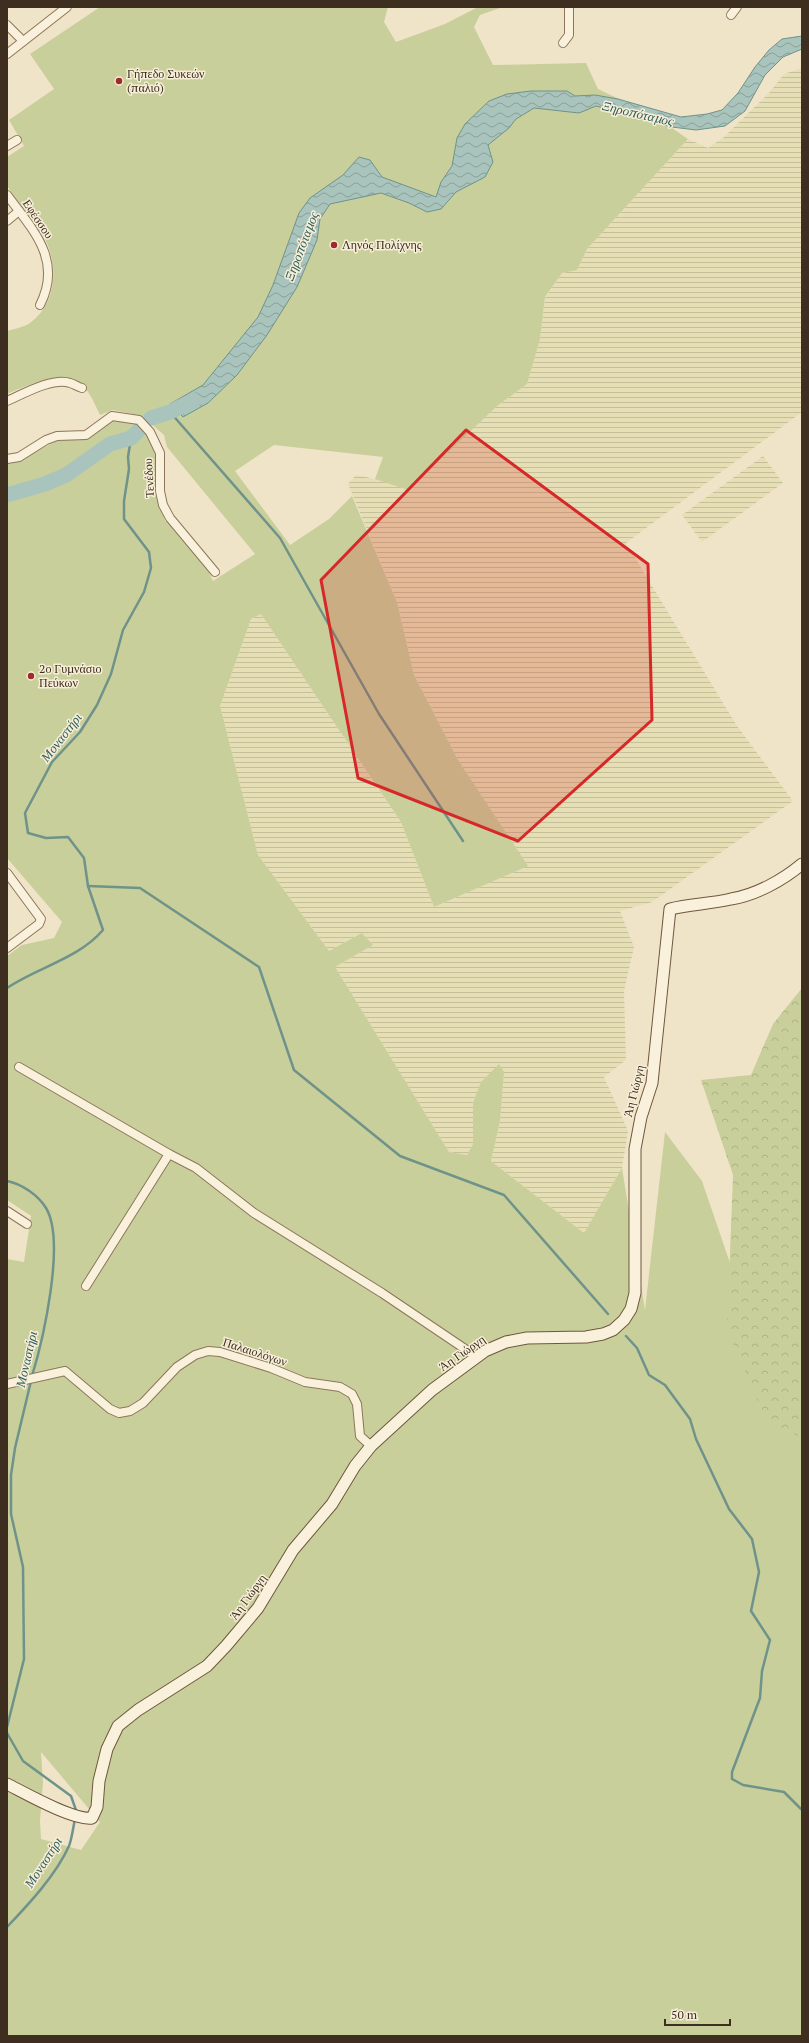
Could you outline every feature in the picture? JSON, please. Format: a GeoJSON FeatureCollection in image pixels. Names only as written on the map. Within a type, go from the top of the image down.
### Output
{"type":"FeatureCollection","features":[{"type":"Feature","properties":{"kind":"street"},"geometry":{"type":"LineString","coordinates":[[563,43],[569,36],[569,7]]}},
{"type":"Feature","properties":{"kind":"street"},"geometry":{"type":"LineString","coordinates":[[731,15],[737,7]]}},
{"type":"Feature","properties":{"kind":"street"},"geometry":{"type":"LineString","coordinates":[[7,54],[63,8]]}},
{"type":"Feature","properties":{"kind":"street"},"geometry":{"type":"LineString","coordinates":[[7,25],[23,41]]}},
{"type":"Feature","properties":{"kind":"street"},"geometry":{"type":"LineString","coordinates":[[7,146],[17,140]]}},
{"type":"Feature","properties":{"kind":"street","name":"Εφέσσου"},"geometry":{"type":"LineString","coordinates":[[7,195],[40,240],[47,258],[48,278],[40,305]]}},
{"type":"Feature","properties":{"kind":"street"},"geometry":{"type":"LineString","coordinates":[[7,221],[19,211]]}},
{"type":"Feature","properties":{"kind":"street"},"geometry":{"type":"LineString","coordinates":[[7,401],[43,386],[60,382],[70,383],[82,388]]}},
{"type":"Feature","properties":{"kind":"street","name":"Τενέδου"},"geometry":{"type":"LineString","coordinates":[[7,459],[21,456],[39,444],[57,436],[86,435],[112,416],[141,421],[150,432],[159,450],[163,505],[170,518],[215,572]]}},
{"type":"Feature","properties":{"kind":"street","name":"Άη Γιώργη"},"geometry":{"type":"LineString","coordinates":[[7,1784],[65,1812],[85,1819],[92,1818],[97,1808],[99,1780],[104,1759],[110,1741],[118,1726],[138,1710],[207,1666],[226,1646],[267,1596],[297,1544],[332,1504],[355,1466],[371,1446],[432,1390],[477,1357],[498,1344],[516,1339],[603,1334],[617,1327],[626,1317],[635,1293],[635,1149],[641,1117],[652,1083],[670,909],[691,904],[732,899],[757,891],[793,871],[802,864]]}},
{"type":"Feature","properties":{"kind":"street"},"geometry":{"type":"LineString","coordinates":[[7,873],[41,919],[39,924],[7,948]]}},
{"type":"Feature","properties":{"kind":"street"},"geometry":{"type":"LineString","coordinates":[[19,1067],[169,1154],[200,1170],[254,1213],[382,1293],[477,1357]]}},
{"type":"Feature","properties":{"kind":"street"},"geometry":{"type":"LineString","coordinates":[[86,1286],[169,1154]]}},
{"type":"Feature","properties":{"kind":"street"},"geometry":{"type":"LineString","coordinates":[[7,1211],[27,1224]]}},
{"type":"Feature","properties":{"kind":"street","name":"Παλαιολόγων"},"geometry":{"type":"LineString","coordinates":[[7,1384],[65,1370],[110,1409],[122,1413],[130,1411],[147,1400],[168,1375],[186,1360],[199,1353],[216,1352],[277,1370],[305,1382],[337,1387],[350,1392],[356,1398],[360,1436],[371,1446]]}},
{"type":"Feature","properties":{"kind":"highlighted area"},"geometry":{"type":"Polygon","coordinates":[[[466,430],[648,564],[652,720],[518,841],[358,778],[321,580],[466,430]]]}},
{"type":"Feature","properties":{"kind":"shaded area"},"geometry":{"type":"Polygon","coordinates":[[[802,68],[802,412],[626,543],[737,726],[793,801],[652,902],[620,911],[634,947],[624,991],[626,1060],[604,1077],[628,1131],[622,1168],[584,1233],[491,1161],[500,1121],[504,1073],[473,1103],[473,1144],[467,1155],[449,1152],[335,967],[373,945],[362,933],[329,951],[258,855],[220,706],[251,619],[261,614],[401,822],[434,907],[527,866],[458,760],[414,675],[397,602],[348,484],[356,475],[375,479],[497,406],[527,384],[540,339],[545,298],[562,273],[577,270],[587,249],[688,139],[708,148],[724,137],[770,92],[784,74],[802,68]]]}},
{"type":"Feature","properties":{"kind":"shaded area"},"geometry":{"type":"Polygon","coordinates":[[[763,456],[783,483],[702,542],[682,515],[763,456]]]}},
{"type":"Feature","properties":{"kind":"green space"},"geometry":{"type":"Polygon","coordinates":[[[100,7],[388,7],[384,22],[396,42],[445,24],[478,7],[503,7],[480,15],[474,27],[493,65],[586,63],[598,89],[653,115],[688,139],[587,249],[577,270],[562,273],[545,297],[540,339],[527,384],[497,406],[408,490],[375,479],[383,457],[274,445],[235,471],[290,545],[329,519],[352,496],[397,602],[414,675],[458,760],[528,866],[434,907],[401,822],[261,614],[251,619],[220,706],[258,855],[329,951],[362,933],[373,945],[335,967],[449,1152],[467,1155],[473,1144],[473,1103],[481,1082],[499,1064],[504,1072],[500,1121],[491,1161],[584,1233],[622,1168],[645,1310],[665,1132],[702,1181],[758,1345],[802,1439],[802,2036],[7,2036],[7,1259],[24,1262],[31,1216],[7,1200],[7,956],[22,945],[54,938],[62,922],[7,858],[7,462],[20,460],[58,441],[88,438],[112,421],[140,423],[157,452],[160,500],[165,521],[173,522],[207,568],[213,581],[255,554],[167,447],[164,435],[142,416],[113,410],[100,415],[86,389],[74,381],[65,378],[45,380],[25,386],[7,394],[7,331],[30,323],[39,315],[46,305],[53,283],[52,259],[44,237],[36,224],[12,194],[6,180],[7,157],[24,146],[9,120],[54,89],[30,54],[100,7]],[[41,1752],[43,1782],[40,1821],[41,1839],[81,1850],[100,1822],[41,1752]]]}},
{"type":"Feature","properties":{"kind":"green space"},"geometry":{"type":"Polygon","coordinates":[[[802,988],[802,1438],[766,1420],[727,1329],[733,1175],[701,1080],[751,1075],[773,1024],[802,988]]]}},
{"type":"Feature","properties":{"kind":"water"},"geometry":{"type":"Polygon","coordinates":[[[802,36],[802,49],[783,57],[765,75],[745,111],[725,126],[696,130],[672,127],[596,106],[579,113],[534,108],[516,119],[509,128],[488,145],[493,162],[485,177],[456,192],[441,209],[427,212],[409,203],[381,193],[330,204],[320,219],[317,240],[297,287],[267,335],[237,375],[208,403],[183,417],[170,404],[203,385],[258,317],[273,285],[299,213],[310,198],[343,175],[359,157],[370,160],[382,177],[436,197],[441,182],[452,166],[457,138],[465,124],[489,101],[507,94],[531,91],[567,91],[575,96],[595,95],[618,99],[681,117],[707,114],[722,110],[738,93],[755,67],[769,50],[782,39],[802,36]]]}},
{"type":"Feature","properties":{"kind":"waterway","name":"Ξηροπόταμος"},"geometry":{"type":"LineString","coordinates":[[151,418],[170,412],[194,400]]}},
{"type":"Feature","properties":{"kind":"waterway"},"geometry":{"type":"LineString","coordinates":[[170,412],[280,538],[379,714],[463,841]]}},
{"type":"Feature","properties":{"kind":"waterway","name":"Ξηροπόταμος"},"geometry":{"type":"LineString","coordinates":[[7,495],[45,484],[66,475],[110,444],[131,438],[142,427]]}},
{"type":"Feature","properties":{"kind":"waterway","name":"Μοναστήρι"},"geometry":{"type":"LineString","coordinates":[[7,988],[70,956],[93,940],[103,930],[88,886],[84,858],[68,837],[46,838],[28,833],[25,813],[52,762],[80,732],[97,705],[111,674],[123,630],[144,592],[151,568],[149,552],[124,519],[124,501],[129,469],[128,457],[131,438]]}},
{"type":"Feature","properties":{"kind":"waterway"},"geometry":{"type":"LineString","coordinates":[[88,886],[140,888],[259,967],[294,1070],[400,1156],[504,1195],[608,1314]]}},
{"type":"Feature","properties":{"kind":"waterway","name":"Μοναστήρι"},"geometry":{"type":"LineString","coordinates":[[7,1181],[24,1187],[39,1199],[46,1208],[52,1223],[54,1243],[51,1291],[42,1339],[32,1376]]}},
{"type":"Feature","properties":{"kind":"waterway"},"geometry":{"type":"LineString","coordinates":[[626,1336],[637,1348],[649,1375],[665,1385],[690,1419],[696,1439],[729,1509],[752,1539],[759,1572],[751,1611],[770,1640],[762,1671],[760,1698],[732,1772],[732,1779],[743,1785],[784,1792],[801,1809]]}},
{"type":"Feature","properties":{"kind":"waterway","name":"Μοναστήρι"},"geometry":{"type":"LineString","coordinates":[[7,1727],[24,1659],[23,1567],[11,1514],[11,1475],[15,1448],[31,1381]]}},
{"type":"Feature","properties":{"kind":"waterway","name":"Μοναστήρι"},"geometry":{"type":"LineString","coordinates":[[7,1733],[23,1761],[71,1796],[77,1813]]}},
{"type":"Feature","properties":{"kind":"waterway","name":"Μοναστήρι"},"geometry":{"type":"LineString","coordinates":[[7,1927],[57,1868],[69,1846],[75,1819]]}},
{"type":"Feature","properties":{"kind":"place","name":"Γήπεδο Συκεών (παλιό)"},"geometry":{"type":"Point","coordinates":[119,81]}},
{"type":"Feature","properties":{"kind":"place","name":"Ληνός Πολίχνης"},"geometry":{"type":"Point","coordinates":[334,245]}},
{"type":"Feature","properties":{"kind":"place","name":"2ο Γυμνάσιο Πεύκων"},"geometry":{"type":"Point","coordinates":[31,676]}}]}
